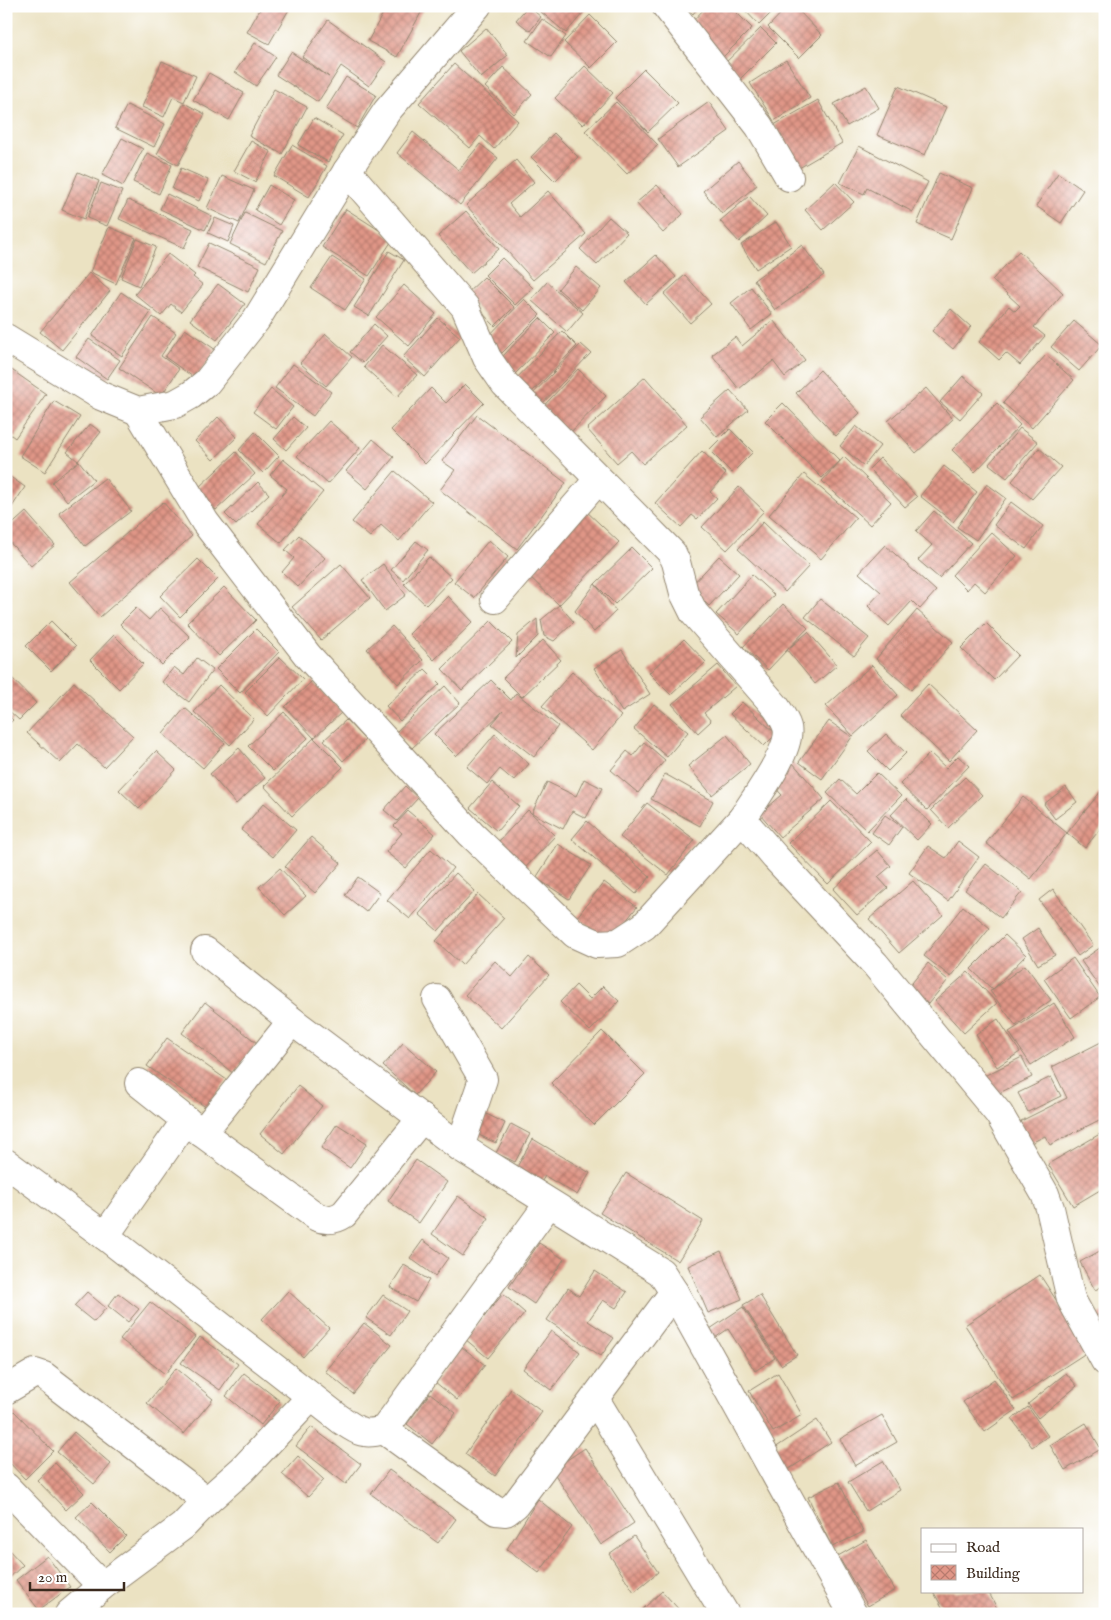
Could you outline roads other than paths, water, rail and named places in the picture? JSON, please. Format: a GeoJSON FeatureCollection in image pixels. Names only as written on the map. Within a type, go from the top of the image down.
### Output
{"type":"FeatureCollection","features":[{"type":"Feature","properties":{"kind":"street"},"geometry":{"type":"LineString","coordinates":[[138,412],[175,404],[191,395],[207,382],[256,320],[346,171],[387,110],[477,6]]}},
{"type":"Feature","properties":{"kind":"street"},"geometry":{"type":"LineString","coordinates":[[666,6],[759,126],[788,177]]}},
{"type":"Feature","properties":{"kind":"street"},"geometry":{"type":"LineString","coordinates":[[6,338],[101,396],[138,412],[205,522],[308,656],[472,834],[575,934],[597,944],[618,943],[644,926],[742,819],[785,747],[787,728],[776,707],[694,612],[684,593],[672,553],[504,384],[487,358],[464,307],[346,171]]}},
{"type":"Feature","properties":{"kind":"street"},"geometry":{"type":"LineString","coordinates":[[495,599],[598,480]]}},
{"type":"Feature","properties":{"kind":"street"},"geometry":{"type":"LineString","coordinates":[[742,819],[875,964],[999,1114],[1045,1194],[1071,1299],[1105,1361]]}},
{"type":"Feature","properties":{"kind":"street"},"geometry":{"type":"LineString","coordinates":[[205,952],[292,1021],[460,1147],[660,1272],[674,1292],[853,1614]]}},
{"type":"Feature","properties":{"kind":"street"},"geometry":{"type":"LineString","coordinates":[[437,999],[483,1079],[460,1147]]}},
{"type":"Feature","properties":{"kind":"street"},"geometry":{"type":"LineString","coordinates":[[105,1236],[194,1127],[292,1021]]}},
{"type":"Feature","properties":{"kind":"street"},"geometry":{"type":"LineString","coordinates":[[139,1083],[194,1127],[323,1220],[332,1220],[344,1214],[422,1118]]}},
{"type":"Feature","properties":{"kind":"street"},"geometry":{"type":"LineString","coordinates":[[6,1163],[105,1236],[311,1397],[358,1431],[370,1434],[384,1430],[549,1203]]}},
{"type":"Feature","properties":{"kind":"street"},"geometry":{"type":"LineString","coordinates":[[384,1430],[496,1511],[506,1512],[515,1505],[674,1292]]}},
{"type":"Feature","properties":{"kind":"street"},"geometry":{"type":"LineString","coordinates":[[6,1390],[35,1373],[44,1376],[207,1501]]}},
{"type":"Feature","properties":{"kind":"street"},"geometry":{"type":"LineString","coordinates":[[69,1614],[102,1586],[183,1526],[207,1501],[243,1469],[311,1397]]}},
{"type":"Feature","properties":{"kind":"street"},"geometry":{"type":"LineString","coordinates":[[595,1400],[725,1614]]}},
{"type":"Feature","properties":{"kind":"street"},"geometry":{"type":"LineString","coordinates":[[6,1488],[102,1586]]}}]}
